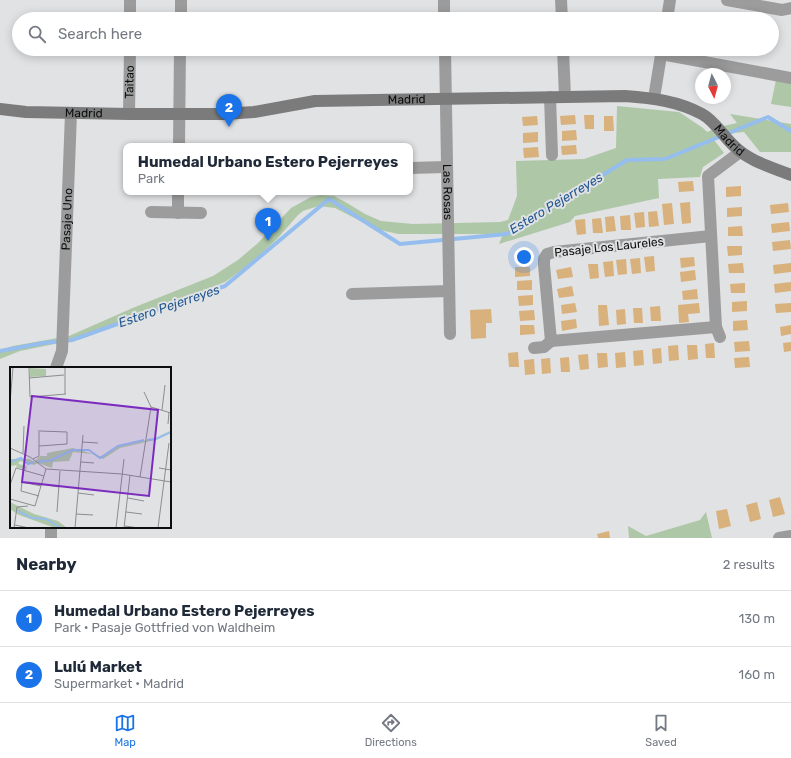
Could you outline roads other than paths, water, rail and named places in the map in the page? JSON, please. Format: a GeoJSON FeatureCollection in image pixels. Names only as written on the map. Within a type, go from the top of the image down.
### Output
{"type":"FeatureCollection","features":[{"type":"Feature","properties":{"kind":"street"},"geometry":{"type":"LineString","coordinates":[[130,0],[130,12]]}},
{"type":"Feature","properties":{"kind":"street"},"geometry":{"type":"LineString","coordinates":[[181,0],[181,12]]}},
{"type":"Feature","properties":{"kind":"street"},"geometry":{"type":"LineString","coordinates":[[444,0],[444,12]]}},
{"type":"Feature","properties":{"kind":"street"},"geometry":{"type":"LineString","coordinates":[[561,0],[562,12]]}},
{"type":"Feature","properties":{"kind":"street"},"geometry":{"type":"LineString","coordinates":[[667,12],[669,0]]}},
{"type":"Feature","properties":{"kind":"street"},"geometry":{"type":"LineString","coordinates":[[727,0],[782,10],[791,8]]}},
{"type":"Feature","properties":{"kind":"street","name":"Taitao"},"geometry":{"type":"LineString","coordinates":[[129,114],[130,56]]}},
{"type":"Feature","properties":{"kind":"street"},"geometry":{"type":"LineString","coordinates":[[179,143],[180,56]]}},
{"type":"Feature","properties":{"kind":"street","name":"Las Rosas"},"geometry":{"type":"LineString","coordinates":[[444,56],[450,334]]}},
{"type":"Feature","properties":{"kind":"street"},"geometry":{"type":"LineString","coordinates":[[563,56],[564,97]]}},
{"type":"Feature","properties":{"kind":"street"},"geometry":{"type":"LineString","coordinates":[[654,98],[660,56]]}},
{"type":"Feature","properties":{"kind":"street"},"geometry":{"type":"LineString","coordinates":[[681,56],[791,78]]}},
{"type":"Feature","properties":{"kind":"street","name":"Madrid"},"geometry":{"type":"LineString","coordinates":[[0,109],[26,112],[224,114],[254,112],[315,101],[625,96],[654,98],[680,104],[703,115],[717,127],[737,149],[760,163],[791,175]]}},
{"type":"Feature","properties":{"kind":"street"},"geometry":{"type":"LineString","coordinates":[[550,97],[552,155]]}},
{"type":"Feature","properties":{"kind":"street","name":"Pasaje Uno"},"geometry":{"type":"LineString","coordinates":[[56,367],[62,351],[71,113]]}},
{"type":"Feature","properties":{"kind":"street"},"geometry":{"type":"LineString","coordinates":[[534,348],[544,347],[551,341],[718,332],[708,176],[737,149]]}},
{"type":"Feature","properties":{"kind":"street"},"geometry":{"type":"LineString","coordinates":[[413,168],[446,167]]}},
{"type":"Feature","properties":{"kind":"street"},"geometry":{"type":"LineString","coordinates":[[178,195],[178,213]]}},
{"type":"Feature","properties":{"kind":"street"},"geometry":{"type":"LineString","coordinates":[[151,212],[201,213]]}},
{"type":"Feature","properties":{"kind":"street","name":"Pasaje Los Laureles"},"geometry":{"type":"LineString","coordinates":[[551,341],[544,265],[544,259],[547,254],[711,236]]}},
{"type":"Feature","properties":{"kind":"street"},"geometry":{"type":"LineString","coordinates":[[352,294],[449,291]]}},
{"type":"Feature","properties":{"kind":"street"},"geometry":{"type":"LineString","coordinates":[[779,538],[791,536]]}},
{"type":"Feature","properties":{"kind":"waterway","name":"Estero Pejerreyes"},"geometry":{"type":"LineString","coordinates":[[0,351],[43,343],[72,340],[225,286],[329,199],[400,244],[507,234],[627,160],[665,159],[768,117],[791,131]]}},
{"type":"Feature","properties":{"kind":"place","name":"Lulú Market"},"geometry":{"type":"Point","coordinates":[229,127]}},
{"type":"Feature","properties":{"kind":"place","name":"Humedal Urbano Estero Pejerreyes"},"geometry":{"type":"Point","coordinates":[268,241]}}]}
